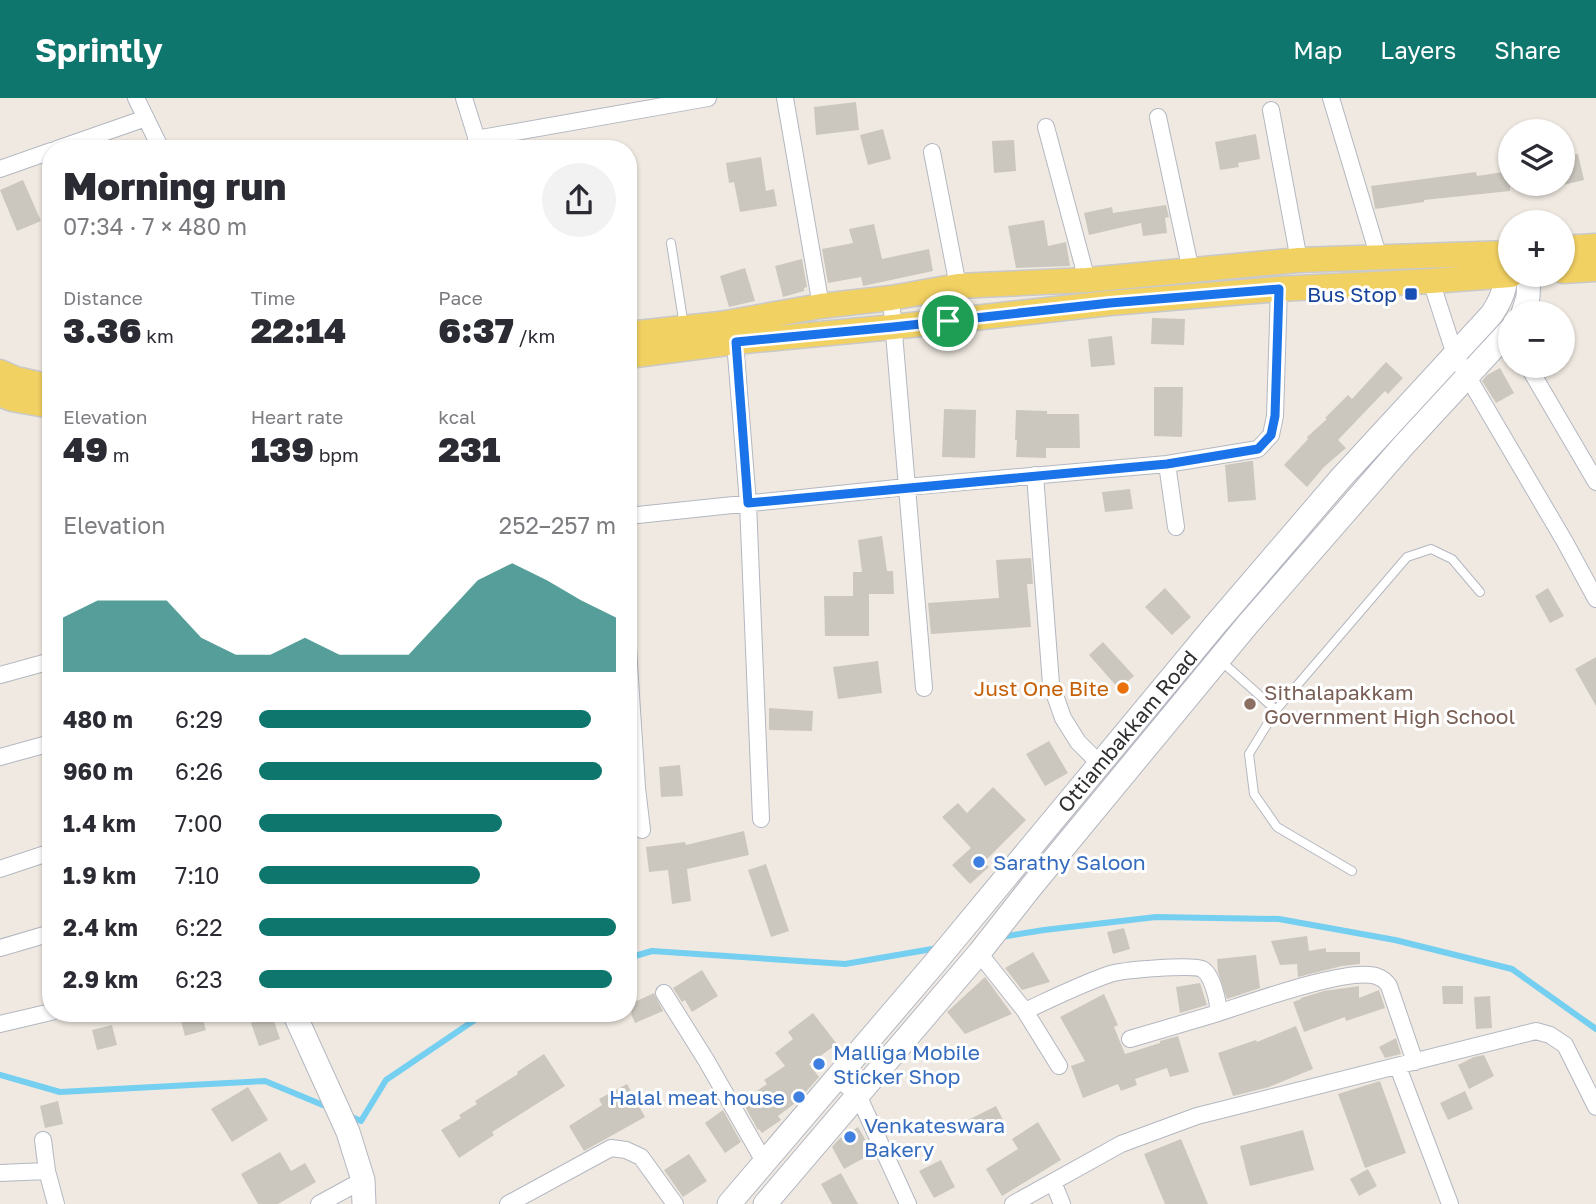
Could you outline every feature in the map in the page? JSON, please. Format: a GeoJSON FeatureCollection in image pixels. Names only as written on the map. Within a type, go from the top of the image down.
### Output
{"type":"FeatureCollection","features":[{"type":"Feature","properties":{"kind":"main road"},"geometry":{"type":"LineString","coordinates":[[1575,247],[1596,246]]}},
{"type":"Feature","properties":{"kind":"main road"},"geometry":{"type":"LineString","coordinates":[[637,333],[720,324],[958,286],[1087,280],[1299,260],[1379,258],[1498,265]]}},
{"type":"Feature","properties":{"kind":"main road"},"geometry":{"type":"LineString","coordinates":[[637,355],[1110,303],[1279,289],[1431,281],[1498,269]]}},
{"type":"Feature","properties":{"kind":"main road"},"geometry":{"type":"LineString","coordinates":[[1575,270],[1596,269]]}},
{"type":"Feature","properties":{"kind":"main road"},"geometry":{"type":"LineString","coordinates":[[0,372],[42,385]]}},
{"type":"Feature","properties":{"kind":"main road"},"geometry":{"type":"LineString","coordinates":[[0,394],[42,404]]}},
{"type":"Feature","properties":{"kind":"street"},"geometry":{"type":"LineString","coordinates":[[136,98],[157,140]]}},
{"type":"Feature","properties":{"kind":"street"},"geometry":{"type":"LineString","coordinates":[[464,98],[477,140]]}},
{"type":"Feature","properties":{"kind":"street"},"geometry":{"type":"LineString","coordinates":[[498,140],[708,98]]}},
{"type":"Feature","properties":{"kind":"street"},"geometry":{"type":"LineString","coordinates":[[785,98],[821,306]]}},
{"type":"Feature","properties":{"kind":"street"},"geometry":{"type":"LineString","coordinates":[[1331,98],[1379,258]]}},
{"type":"Feature","properties":{"kind":"street"},"geometry":{"type":"LineString","coordinates":[[1271,110],[1299,260]]}},
{"type":"Feature","properties":{"kind":"street"},"geometry":{"type":"LineString","coordinates":[[1158,117],[1191,271]]}},
{"type":"Feature","properties":{"kind":"street"},"geometry":{"type":"LineString","coordinates":[[83,140],[146,118]]}},
{"type":"Feature","properties":{"kind":"street"},"geometry":{"type":"LineString","coordinates":[[1046,127],[1087,280]]}},
{"type":"Feature","properties":{"kind":"street"},"geometry":{"type":"LineString","coordinates":[[932,152],[958,286]]}},
{"type":"Feature","properties":{"kind":"street"},"geometry":{"type":"LineString","coordinates":[[0,169],[42,154]]}},
{"type":"Feature","properties":{"kind":"street"},"geometry":{"type":"LineString","coordinates":[[1431,281],[1455,355],[1596,599]]}},
{"type":"Feature","properties":{"kind":"street","name":"Ottiambakkam Road"},"geometry":{"type":"LineString","coordinates":[[729,1204],[1341,478],[1492,314],[1506,287]]}},
{"type":"Feature","properties":{"kind":"street"},"geometry":{"type":"LineString","coordinates":[[637,515],[906,487],[1167,464],[1258,449],[1271,435],[1275,416],[1279,289]]}},
{"type":"Feature","properties":{"kind":"street"},"geometry":{"type":"LineString","coordinates":[[891,298],[924,688]]}},
{"type":"Feature","properties":{"kind":"street"},"geometry":{"type":"LineString","coordinates":[[736,342],[748,503],[761,819]]}},
{"type":"Feature","properties":{"kind":"street","name":"Ottiambakkam Road"},"geometry":{"type":"LineString","coordinates":[[765,1204],[981,951],[1219,659],[1403,446],[1498,345]]}},
{"type":"Feature","properties":{"kind":"street"},"geometry":{"type":"LineString","coordinates":[[1535,378],[1596,482]]}},
{"type":"Feature","properties":{"kind":"street"},"geometry":{"type":"LineString","coordinates":[[1167,464],[1176,527]]}},
{"type":"Feature","properties":{"kind":"street"},"geometry":{"type":"LineString","coordinates":[[1035,475],[1051,684],[1063,718],[1078,742],[1100,764]]}},
{"type":"Feature","properties":{"kind":"street"},"geometry":{"type":"LineString","coordinates":[[0,675],[42,663]]}},
{"type":"Feature","properties":{"kind":"street"},"geometry":{"type":"LineString","coordinates":[[0,757],[42,745]]}},
{"type":"Feature","properties":{"kind":"street"},"geometry":{"type":"LineString","coordinates":[[637,788],[642,830]]}},
{"type":"Feature","properties":{"kind":"street"},"geometry":{"type":"LineString","coordinates":[[0,869],[42,855]]}},
{"type":"Feature","properties":{"kind":"street"},"geometry":{"type":"LineString","coordinates":[[0,948],[42,936]]}},
{"type":"Feature","properties":{"kind":"street"},"geometry":{"type":"LineString","coordinates":[[981,951],[1025,1011],[1059,1066]]}},
{"type":"Feature","properties":{"kind":"street"},"geometry":{"type":"LineString","coordinates":[[1025,1011],[1114,972],[1199,967],[1209,973],[1219,1006],[1218,1013]]}},
{"type":"Feature","properties":{"kind":"street"},"geometry":{"type":"LineString","coordinates":[[1130,1039],[1303,986],[1346,977],[1375,975],[1385,980],[1389,986],[1415,1062]]}},
{"type":"Feature","properties":{"kind":"street"},"geometry":{"type":"LineString","coordinates":[[664,993],[765,1163]]}},
{"type":"Feature","properties":{"kind":"street"},"geometry":{"type":"LineString","coordinates":[[0,1024],[42,1014]]}},
{"type":"Feature","properties":{"kind":"street"},"geometry":{"type":"LineString","coordinates":[[298,1022],[348,1132],[363,1180],[364,1204]]}},
{"type":"Feature","properties":{"kind":"street"},"geometry":{"type":"LineString","coordinates":[[1013,1204],[1121,1144],[1197,1116],[1536,1031],[1550,1035],[1565,1045],[1596,1107]]}},
{"type":"Feature","properties":{"kind":"street"},"geometry":{"type":"LineString","coordinates":[[1398,1066],[1450,1204]]}},
{"type":"Feature","properties":{"kind":"street"},"geometry":{"type":"LineString","coordinates":[[837,1078],[858,1095],[908,1204]]}},
{"type":"Feature","properties":{"kind":"street"},"geometry":{"type":"LineString","coordinates":[[43,1140],[47,1171],[56,1204]]}},
{"type":"Feature","properties":{"kind":"street"},"geometry":{"type":"LineString","coordinates":[[508,1204],[611,1148],[626,1150],[641,1157],[675,1204]]}},
{"type":"Feature","properties":{"kind":"street"},"geometry":{"type":"LineString","coordinates":[[0,1173],[47,1171]]}},
{"type":"Feature","properties":{"kind":"street"},"geometry":{"type":"LineString","coordinates":[[318,1204],[363,1180]]}},
{"type":"Feature","properties":{"kind":"street"},"geometry":{"type":"LineString","coordinates":[[1054,1182],[1062,1204]]}},
{"type":"Feature","properties":{"kind":"lane"},"geometry":{"type":"LineString","coordinates":[[671,243],[684,328]]}},
{"type":"Feature","properties":{"kind":"lane"},"geometry":{"type":"LineString","coordinates":[[1352,871],[1277,827],[1254,794],[1249,754],[1276,710],[1408,557],[1431,549],[1452,559],[1480,592]]}},
{"type":"Feature","properties":{"kind":"lane"},"geometry":{"type":"LineString","coordinates":[[1219,659],[1276,710]]}},
{"type":"Feature","properties":{"kind":"building"},"geometry":{"type":"Polygon","coordinates":[[[856,102],[859,130],[816,135],[814,107],[856,102]]]}},
{"type":"Feature","properties":{"kind":"building"},"geometry":{"type":"Polygon","coordinates":[[[883,129],[891,159],[868,165],[860,135],[883,129]]]}},
{"type":"Feature","properties":{"kind":"building"},"geometry":{"type":"Polygon","coordinates":[[[1256,134],[1260,159],[1238,163],[1239,167],[1220,170],[1215,142],[1256,134]]]}},
{"type":"Feature","properties":{"kind":"building"},"geometry":{"type":"Polygon","coordinates":[[[1014,140],[1016,171],[994,173],[992,141],[1014,140]]]}},
{"type":"Feature","properties":{"kind":"building"},"geometry":{"type":"Polygon","coordinates":[[[1578,154],[1584,180],[1575,182],[1575,155],[1578,154]]]}},
{"type":"Feature","properties":{"kind":"building"},"geometry":{"type":"Polygon","coordinates":[[[761,157],[766,191],[774,189],[777,206],[740,212],[734,182],[729,183],[726,163],[761,157]]]}},
{"type":"Feature","properties":{"kind":"building"},"geometry":{"type":"Polygon","coordinates":[[[1476,172],[1477,176],[1498,173],[1498,192],[1424,200],[1375,209],[1371,186],[1476,172]]]}},
{"type":"Feature","properties":{"kind":"building"},"geometry":{"type":"Polygon","coordinates":[[[23,180],[41,221],[17,231],[0,190],[23,180]]]}},
{"type":"Feature","properties":{"kind":"building"},"geometry":{"type":"Polygon","coordinates":[[[1166,205],[1169,217],[1165,218],[1167,233],[1143,236],[1141,223],[1089,235],[1084,213],[1112,207],[1113,213],[1166,205]]]}},
{"type":"Feature","properties":{"kind":"building"},"geometry":{"type":"Polygon","coordinates":[[[1044,220],[1048,246],[1066,242],[1070,266],[1016,268],[1008,226],[1044,220]]]}},
{"type":"Feature","properties":{"kind":"building"},"geometry":{"type":"Polygon","coordinates":[[[874,224],[882,259],[929,249],[933,271],[863,286],[861,277],[828,283],[822,249],[853,243],[849,229],[874,224]]]}},
{"type":"Feature","properties":{"kind":"building"},"geometry":{"type":"Polygon","coordinates":[[[802,259],[807,287],[804,291],[783,297],[775,266],[802,259]]]}},
{"type":"Feature","properties":{"kind":"building"},"geometry":{"type":"Polygon","coordinates":[[[745,268],[755,301],[729,307],[720,276],[745,268]]]}},
{"type":"Feature","properties":{"kind":"building"},"geometry":{"type":"Polygon","coordinates":[[[1152,318],[1185,319],[1184,345],[1151,344],[1152,318]]]}},
{"type":"Feature","properties":{"kind":"building"},"geometry":{"type":"Polygon","coordinates":[[[1112,336],[1115,365],[1091,367],[1088,339],[1112,336]]]}},
{"type":"Feature","properties":{"kind":"building"},"geometry":{"type":"Polygon","coordinates":[[[1386,362],[1403,378],[1388,394],[1385,391],[1338,440],[1346,448],[1324,467],[1307,487],[1284,465],[1307,437],[1327,419],[1325,418],[1348,395],[1352,399],[1386,362]]]}},
{"type":"Feature","properties":{"kind":"building"},"geometry":{"type":"Polygon","coordinates":[[[1498,369],[1498,378],[1506,378],[1514,393],[1496,403],[1482,381],[1498,369]]]}},
{"type":"Feature","properties":{"kind":"building"},"geometry":{"type":"Polygon","coordinates":[[[1154,387],[1183,387],[1182,437],[1154,436],[1154,387]]]}},
{"type":"Feature","properties":{"kind":"building"},"geometry":{"type":"Polygon","coordinates":[[[944,409],[976,410],[975,458],[942,457],[944,409]]]}},
{"type":"Feature","properties":{"kind":"building"},"geometry":{"type":"Polygon","coordinates":[[[1016,410],[1079,414],[1080,448],[1046,448],[1046,458],[1016,457],[1016,410]]]}},
{"type":"Feature","properties":{"kind":"building"},"geometry":{"type":"Polygon","coordinates":[[[1253,461],[1256,500],[1228,502],[1225,465],[1253,461]]]}},
{"type":"Feature","properties":{"kind":"building"},"geometry":{"type":"Polygon","coordinates":[[[1130,489],[1133,509],[1105,512],[1102,492],[1130,489]]]}},
{"type":"Feature","properties":{"kind":"building"},"geometry":{"type":"Polygon","coordinates":[[[882,536],[887,571],[893,571],[894,594],[869,594],[869,636],[825,636],[824,596],[853,596],[853,572],[862,572],[858,540],[882,536]]]}},
{"type":"Feature","properties":{"kind":"building"},"geometry":{"type":"Polygon","coordinates":[[[1031,558],[1033,584],[1027,584],[1031,627],[931,634],[928,603],[999,598],[996,560],[1031,558]]]}},
{"type":"Feature","properties":{"kind":"building"},"geometry":{"type":"Polygon","coordinates":[[[1165,588],[1191,617],[1172,635],[1145,607],[1165,588]]]}},
{"type":"Feature","properties":{"kind":"building"},"geometry":{"type":"Polygon","coordinates":[[[1548,588],[1564,616],[1550,623],[1535,596],[1548,588]]]}},
{"type":"Feature","properties":{"kind":"building"},"geometry":{"type":"Polygon","coordinates":[[[1103,642],[1134,676],[1119,689],[1089,655],[1103,642]]]}},
{"type":"Feature","properties":{"kind":"building"},"geometry":{"type":"Polygon","coordinates":[[[1596,657],[1596,706],[1575,669],[1596,657]]]}},
{"type":"Feature","properties":{"kind":"building"},"geometry":{"type":"Polygon","coordinates":[[[878,661],[882,693],[838,699],[833,667],[878,661]]]}},
{"type":"Feature","properties":{"kind":"building"},"geometry":{"type":"Polygon","coordinates":[[[769,708],[813,711],[812,731],[769,730],[769,708]]]}},
{"type":"Feature","properties":{"kind":"building"},"geometry":{"type":"Polygon","coordinates":[[[1049,741],[1068,773],[1045,786],[1026,754],[1049,741]]]}},
{"type":"Feature","properties":{"kind":"building"},"geometry":{"type":"Polygon","coordinates":[[[680,765],[683,796],[661,797],[659,767],[680,765]]]}},
{"type":"Feature","properties":{"kind":"building"},"geometry":{"type":"Polygon","coordinates":[[[993,787],[1026,820],[984,862],[989,867],[970,884],[952,865],[971,848],[942,817],[958,803],[967,813],[993,787]]]}},
{"type":"Feature","properties":{"kind":"building"},"geometry":{"type":"Polygon","coordinates":[[[744,831],[749,855],[687,869],[691,901],[672,904],[668,870],[649,872],[646,847],[685,842],[686,845],[744,831]]]}},
{"type":"Feature","properties":{"kind":"building"},"geometry":{"type":"Polygon","coordinates":[[[766,864],[789,931],[771,937],[748,870],[766,864]]]}},
{"type":"Feature","properties":{"kind":"building"},"geometry":{"type":"Polygon","coordinates":[[[1124,928],[1130,949],[1113,954],[1107,932],[1124,928]]]}},
{"type":"Feature","properties":{"kind":"building"},"geometry":{"type":"Polygon","coordinates":[[[1307,936],[1309,951],[1326,948],[1326,952],[1360,952],[1360,964],[1298,977],[1297,964],[1280,965],[1271,941],[1307,936]]]}},
{"type":"Feature","properties":{"kind":"building"},"geometry":{"type":"Polygon","coordinates":[[[1033,952],[1050,982],[1022,990],[1005,968],[1033,952]]]}},
{"type":"Feature","properties":{"kind":"building"},"geometry":{"type":"Polygon","coordinates":[[[1256,955],[1260,988],[1227,999],[1218,972],[1217,959],[1256,955]]]}},
{"type":"Feature","properties":{"kind":"building"},"geometry":{"type":"Polygon","coordinates":[[[702,970],[718,996],[692,1012],[673,988],[702,970]]]}},
{"type":"Feature","properties":{"kind":"building"},"geometry":{"type":"Polygon","coordinates":[[[985,977],[1012,1014],[965,1034],[947,1012],[985,977]]]}},
{"type":"Feature","properties":{"kind":"building"},"geometry":{"type":"Polygon","coordinates":[[[1200,983],[1207,1005],[1180,1013],[1176,987],[1200,983]]]}},
{"type":"Feature","properties":{"kind":"building"},"geometry":{"type":"Polygon","coordinates":[[[1359,986],[1359,998],[1379,990],[1385,1008],[1346,1021],[1345,1017],[1304,1032],[1293,1002],[1324,991],[1359,986]]]}},
{"type":"Feature","properties":{"kind":"building"},"geometry":{"type":"Polygon","coordinates":[[[1442,986],[1463,986],[1463,1004],[1443,1004],[1442,986]]]}},
{"type":"Feature","properties":{"kind":"building"},"geometry":{"type":"Polygon","coordinates":[[[654,993],[663,1011],[635,1023],[637,1001],[654,993]]]}},
{"type":"Feature","properties":{"kind":"building"},"geometry":{"type":"Polygon","coordinates":[[[1104,994],[1118,1025],[1114,1027],[1125,1054],[1178,1036],[1189,1072],[1170,1077],[1167,1068],[1135,1079],[1137,1085],[1121,1091],[1118,1084],[1083,1098],[1071,1066],[1085,1061],[1060,1017],[1104,994]]]}},
{"type":"Feature","properties":{"kind":"building"},"geometry":{"type":"Polygon","coordinates":[[[1490,996],[1492,1028],[1476,1029],[1474,997],[1490,996]]]}},
{"type":"Feature","properties":{"kind":"building"},"geometry":{"type":"Polygon","coordinates":[[[813,1013],[837,1044],[809,1064],[819,1077],[798,1101],[778,1116],[781,1120],[762,1133],[742,1101],[767,1084],[764,1080],[785,1066],[775,1053],[793,1039],[788,1032],[813,1013]]]}},
{"type":"Feature","properties":{"kind":"building"},"geometry":{"type":"Polygon","coordinates":[[[181,1022],[204,1022],[206,1030],[185,1036],[181,1022]]]}},
{"type":"Feature","properties":{"kind":"building"},"geometry":{"type":"Polygon","coordinates":[[[274,1022],[280,1039],[259,1046],[251,1023],[274,1022]]]}},
{"type":"Feature","properties":{"kind":"building"},"geometry":{"type":"Polygon","coordinates":[[[112,1025],[117,1045],[97,1050],[92,1030],[112,1025]]]}},
{"type":"Feature","properties":{"kind":"building"},"geometry":{"type":"Polygon","coordinates":[[[1296,1026],[1313,1069],[1269,1087],[1233,1096],[1218,1053],[1256,1040],[1257,1042],[1296,1026]]]}},
{"type":"Feature","properties":{"kind":"building"},"geometry":{"type":"Polygon","coordinates":[[[1396,1038],[1401,1054],[1385,1058],[1379,1047],[1396,1038]]]}},
{"type":"Feature","properties":{"kind":"building"},"geometry":{"type":"Polygon","coordinates":[[[544,1054],[565,1086],[492,1132],[494,1135],[459,1158],[441,1130],[461,1118],[459,1115],[477,1104],[475,1101],[544,1054]]]}},
{"type":"Feature","properties":{"kind":"building"},"geometry":{"type":"Polygon","coordinates":[[[1484,1055],[1494,1076],[1469,1089],[1458,1065],[1484,1055]]]}},
{"type":"Feature","properties":{"kind":"building"},"geometry":{"type":"Polygon","coordinates":[[[1380,1081],[1406,1153],[1365,1168],[1338,1094],[1380,1081]]]}},
{"type":"Feature","properties":{"kind":"building"},"geometry":{"type":"Polygon","coordinates":[[[627,1084],[645,1117],[584,1151],[569,1126],[602,1105],[599,1099],[627,1084]]]}},
{"type":"Feature","properties":{"kind":"building"},"geometry":{"type":"Polygon","coordinates":[[[248,1087],[268,1120],[232,1142],[211,1109],[248,1087]]]}},
{"type":"Feature","properties":{"kind":"building"},"geometry":{"type":"Polygon","coordinates":[[[1465,1091],[1473,1109],[1448,1120],[1440,1103],[1465,1091]]]}},
{"type":"Feature","properties":{"kind":"building"},"geometry":{"type":"Polygon","coordinates":[[[58,1101],[63,1124],[45,1128],[40,1106],[58,1101]]]}},
{"type":"Feature","properties":{"kind":"building"},"geometry":{"type":"Polygon","coordinates":[[[996,1106],[1004,1122],[976,1136],[968,1120],[996,1106]]]}},
{"type":"Feature","properties":{"kind":"building"},"geometry":{"type":"Polygon","coordinates":[[[723,1110],[741,1142],[725,1153],[705,1123],[723,1110]]]}},
{"type":"Feature","properties":{"kind":"building"},"geometry":{"type":"Polygon","coordinates":[[[1038,1122],[1061,1160],[1002,1196],[986,1169],[1018,1149],[1012,1139],[1038,1122]]]}},
{"type":"Feature","properties":{"kind":"building"},"geometry":{"type":"Polygon","coordinates":[[[858,1127],[873,1153],[844,1169],[832,1147],[858,1127]]]}},
{"type":"Feature","properties":{"kind":"building"},"geometry":{"type":"Polygon","coordinates":[[[1303,1130],[1314,1170],[1250,1186],[1240,1146],[1303,1130]]]}},
{"type":"Feature","properties":{"kind":"building"},"geometry":{"type":"Polygon","coordinates":[[[1181,1139],[1208,1204],[1165,1204],[1144,1154],[1181,1139]]]}},
{"type":"Feature","properties":{"kind":"building"},"geometry":{"type":"Polygon","coordinates":[[[280,1152],[291,1171],[305,1163],[316,1182],[278,1204],[258,1204],[241,1174],[280,1152]]]}},
{"type":"Feature","properties":{"kind":"building"},"geometry":{"type":"Polygon","coordinates":[[[689,1154],[707,1181],[683,1197],[664,1170],[689,1154]]]}},
{"type":"Feature","properties":{"kind":"building"},"geometry":{"type":"Polygon","coordinates":[[[941,1160],[955,1187],[934,1198],[919,1171],[941,1160]]]}},
{"type":"Feature","properties":{"kind":"building"},"geometry":{"type":"Polygon","coordinates":[[[1368,1169],[1377,1186],[1359,1196],[1350,1179],[1368,1169]]]}},
{"type":"Feature","properties":{"kind":"building"},"geometry":{"type":"Polygon","coordinates":[[[841,1173],[858,1204],[832,1204],[821,1184],[841,1173]]]}},
{"type":"Feature","properties":{"kind":"waterway"},"geometry":{"type":"LineString","coordinates":[[1001,937],[1156,917],[1279,919],[1395,940],[1512,969],[1596,1029]]}},
{"type":"Feature","properties":{"kind":"waterway"},"geometry":{"type":"LineString","coordinates":[[637,955],[652,951],[845,964],[938,948]]}},
{"type":"Feature","properties":{"kind":"waterway"},"geometry":{"type":"LineString","coordinates":[[347,1115],[361,1121],[386,1080],[472,1022]]}},
{"type":"Feature","properties":{"kind":"waterway"},"geometry":{"type":"LineString","coordinates":[[0,1075],[60,1092],[265,1081],[330,1108]]}},
{"type":"Feature","properties":{"kind":"place","name":"Bus Stop"},"geometry":{"type":"Point","coordinates":[1411,294]}},
{"type":"Feature","properties":{"kind":"place","name":"Just One Bite"},"geometry":{"type":"Point","coordinates":[1123,688]}},
{"type":"Feature","properties":{"kind":"place","name":"Sithalapakkam Government High School"},"geometry":{"type":"Point","coordinates":[1250,704]}},
{"type":"Feature","properties":{"kind":"place","name":"Sarathy Saloon"},"geometry":{"type":"Point","coordinates":[979,862]}},
{"type":"Feature","properties":{"kind":"place","name":"Malliga Mobile Sticker Shop"},"geometry":{"type":"Point","coordinates":[819,1064]}},
{"type":"Feature","properties":{"kind":"place","name":"Halal meat house"},"geometry":{"type":"Point","coordinates":[799,1097]}},
{"type":"Feature","properties":{"kind":"place","name":"Venkateswara Bakery"},"geometry":{"type":"Point","coordinates":[850,1137]}},
{"type":"Feature","properties":{"kind":"route"},"geometry":{"type":"LineString","coordinates":[[1279,289],[1275,416],[1271,435],[1258,449],[1167,464],[748,503],[736,342],[948,321],[1110,303],[1279,289]]}}]}
